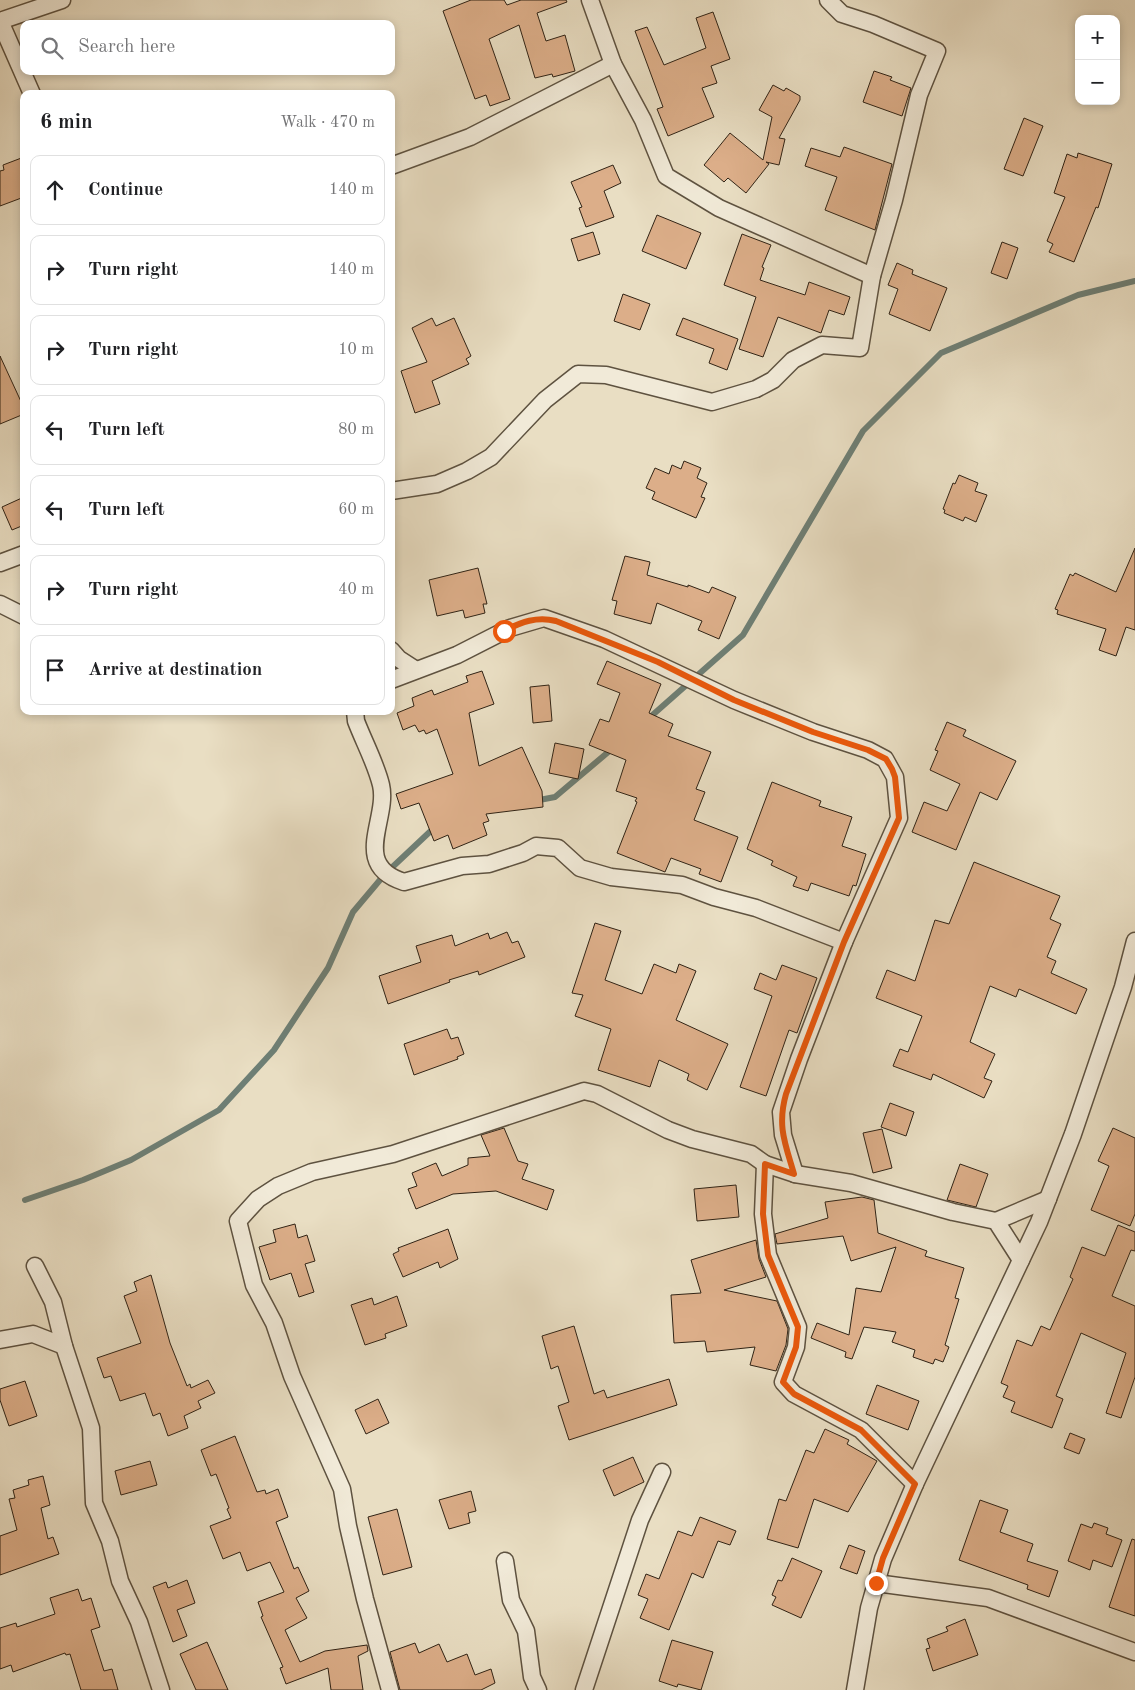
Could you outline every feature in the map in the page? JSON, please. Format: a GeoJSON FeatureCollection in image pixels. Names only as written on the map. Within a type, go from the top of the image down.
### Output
{"type":"FeatureCollection","features":[{"type":"Feature","properties":{"kind":"street"},"geometry":{"type":"LineString","coordinates":[[20,67],[0,21],[62,0]]}},
{"type":"Feature","properties":{"kind":"street"},"geometry":{"type":"LineString","coordinates":[[590,0],[613,64],[643,120],[666,176],[719,208],[872,276]]}},
{"type":"Feature","properties":{"kind":"street"},"geometry":{"type":"LineString","coordinates":[[395,491],[437,484],[467,471],[491,456],[545,400],[578,374],[606,375],[712,402],[756,389],[773,380],[793,360],[822,345],[860,348],[872,276],[894,200],[920,95],[937,50],[842,14],[828,0]]}},
{"type":"Feature","properties":{"kind":"street"},"geometry":{"type":"LineString","coordinates":[[395,164],[470,136],[613,64]]}},
{"type":"Feature","properties":{"kind":"street"},"geometry":{"type":"LineString","coordinates":[[24,75],[30,90]]}},
{"type":"Feature","properties":{"kind":"street"},"geometry":{"type":"LineString","coordinates":[[0,563],[20,556]]}},
{"type":"Feature","properties":{"kind":"street"},"geometry":{"type":"LineString","coordinates":[[0,604],[20,614]]}},
{"type":"Feature","properties":{"kind":"street"},"geometry":{"type":"LineString","coordinates":[[395,678],[457,655],[510,628],[544,618],[604,639],[734,700],[813,732],[868,750],[886,759],[895,777],[899,818],[844,942],[799,1058],[781,1112],[783,1135],[794,1174]]}},
{"type":"Feature","properties":{"kind":"street"},"geometry":{"type":"LineString","coordinates":[[395,654],[416,670]]}},
{"type":"Feature","properties":{"kind":"street"},"geometry":{"type":"LineString","coordinates":[[355,715],[381,785],[382,795],[377,822],[376,853],[380,868],[385,874],[394,879],[404,882],[462,866],[489,864],[523,853],[536,846],[558,848],[580,868],[611,877],[682,885],[714,897],[756,908],[844,942]]}},
{"type":"Feature","properties":{"kind":"street"},"geometry":{"type":"LineString","coordinates":[[855,1690],[869,1608],[883,1558],[915,1484],[1048,1199],[1129,989],[1135,940]]}},
{"type":"Feature","properties":{"kind":"street"},"geometry":{"type":"LineString","coordinates":[[390,1690],[365,1599],[348,1526],[342,1489],[292,1376],[274,1323],[254,1285],[238,1221],[258,1199],[278,1186],[312,1172],[393,1154],[584,1091],[597,1094],[668,1130],[692,1139],[751,1154],[765,1164],[794,1174],[851,1183],[954,1212],[996,1221],[1048,1199]]}},
{"type":"Feature","properties":{"kind":"street"},"geometry":{"type":"LineString","coordinates":[[765,1164],[763,1214],[768,1255],[798,1327],[796,1347],[783,1382],[794,1394],[861,1430],[915,1484]]}},
{"type":"Feature","properties":{"kind":"street"},"geometry":{"type":"LineString","coordinates":[[996,1221],[1021,1260]]}},
{"type":"Feature","properties":{"kind":"street"},"geometry":{"type":"LineString","coordinates":[[35,1266],[54,1302],[64,1346],[91,1428],[94,1503],[110,1541],[120,1581],[139,1622],[161,1690]]}},
{"type":"Feature","properties":{"kind":"street"},"geometry":{"type":"LineString","coordinates":[[0,1340],[33,1334],[64,1346]]}},
{"type":"Feature","properties":{"kind":"street"},"geometry":{"type":"LineString","coordinates":[[584,1690],[640,1520],[662,1472]]}},
{"type":"Feature","properties":{"kind":"street"},"geometry":{"type":"LineString","coordinates":[[505,1561],[511,1600],[526,1631],[532,1677],[538,1690]]}},
{"type":"Feature","properties":{"kind":"street"},"geometry":{"type":"LineString","coordinates":[[876,1583],[988,1598],[1135,1652]]}},
{"type":"Feature","properties":{"kind":"building"},"geometry":{"type":"Polygon","coordinates":[[[471,0],[504,0],[507,5],[521,0],[566,0],[567,2],[537,13],[546,41],[565,35],[575,71],[553,77],[552,74],[535,78],[519,25],[489,39],[510,99],[490,106],[486,95],[475,99],[443,11],[471,0]]]}},
{"type":"Feature","properties":{"kind":"building"},"geometry":{"type":"Polygon","coordinates":[[[713,12],[730,59],[711,66],[717,83],[702,88],[714,117],[668,136],[657,109],[663,107],[635,31],[647,27],[664,65],[706,48],[696,18],[713,12]]]}},
{"type":"Feature","properties":{"kind":"building"},"geometry":{"type":"Polygon","coordinates":[[[874,71],[892,77],[890,80],[911,88],[902,116],[863,102],[874,71]]]}},
{"type":"Feature","properties":{"kind":"building"},"geometry":{"type":"Polygon","coordinates":[[[773,85],[784,91],[786,88],[800,96],[800,100],[779,138],[785,139],[779,165],[766,162],[769,164],[746,193],[728,178],[724,182],[704,165],[730,133],[763,160],[772,117],[759,110],[773,85]]]}},
{"type":"Feature","properties":{"kind":"building"},"geometry":{"type":"Polygon","coordinates":[[[1024,118],[1043,126],[1023,176],[1004,169],[1024,118]]]}},
{"type":"Feature","properties":{"kind":"building"},"geometry":{"type":"Polygon","coordinates":[[[844,147],[892,164],[875,230],[825,210],[837,177],[805,166],[811,148],[840,157],[844,147]]]}},
{"type":"Feature","properties":{"kind":"building"},"geometry":{"type":"Polygon","coordinates":[[[1078,153],[1112,164],[1098,208],[1096,207],[1074,262],[1049,252],[1053,244],[1047,241],[1065,197],[1054,193],[1067,154],[1077,158],[1078,153]]]}},
{"type":"Feature","properties":{"kind":"building"},"geometry":{"type":"Polygon","coordinates":[[[20,159],[20,198],[0,206],[0,171],[4,170],[3,165],[20,159]]]}},
{"type":"Feature","properties":{"kind":"building"},"geometry":{"type":"Polygon","coordinates":[[[613,165],[621,183],[604,191],[614,217],[586,227],[579,208],[582,207],[571,182],[613,165]]]}},
{"type":"Feature","properties":{"kind":"building"},"geometry":{"type":"Polygon","coordinates":[[[657,215],[701,233],[686,269],[642,251],[657,215]]]}},
{"type":"Feature","properties":{"kind":"building"},"geometry":{"type":"Polygon","coordinates":[[[593,232],[600,254],[578,261],[571,239],[593,232]]]}},
{"type":"Feature","properties":{"kind":"building"},"geometry":{"type":"Polygon","coordinates":[[[742,234],[771,245],[762,267],[764,268],[760,280],[805,295],[809,282],[850,297],[844,315],[829,310],[821,333],[778,317],[763,357],[739,349],[756,297],[724,285],[742,234]]]}},
{"type":"Feature","properties":{"kind":"building"},"geometry":{"type":"Polygon","coordinates":[[[1002,242],[1018,248],[1007,279],[991,273],[1002,242]]]}},
{"type":"Feature","properties":{"kind":"building"},"geometry":{"type":"Polygon","coordinates":[[[897,263],[913,270],[912,274],[947,288],[930,331],[889,314],[898,289],[888,285],[897,263]]]}},
{"type":"Feature","properties":{"kind":"building"},"geometry":{"type":"Polygon","coordinates":[[[623,294],[650,304],[640,330],[614,321],[623,294]]]}},
{"type":"Feature","properties":{"kind":"building"},"geometry":{"type":"Polygon","coordinates":[[[432,318],[436,326],[454,318],[471,356],[466,359],[469,364],[432,381],[440,404],[415,413],[401,371],[427,362],[412,328],[432,318]]]}},
{"type":"Feature","properties":{"kind":"building"},"geometry":{"type":"Polygon","coordinates":[[[683,318],[738,339],[727,370],[709,363],[714,349],[676,335],[683,318]]]}},
{"type":"Feature","properties":{"kind":"building"},"geometry":{"type":"Polygon","coordinates":[[[0,356],[20,399],[20,416],[0,424],[0,356]]]}},
{"type":"Feature","properties":{"kind":"building"},"geometry":{"type":"Polygon","coordinates":[[[684,461],[701,468],[697,478],[707,483],[701,497],[705,498],[696,518],[652,499],[655,492],[646,488],[655,468],[669,474],[672,465],[681,469],[684,461]]]}},
{"type":"Feature","properties":{"kind":"building"},"geometry":{"type":"Polygon","coordinates":[[[959,475],[978,483],[975,491],[987,495],[976,522],[965,517],[963,521],[944,513],[945,510],[943,509],[953,483],[955,484],[959,475]]]}},
{"type":"Feature","properties":{"kind":"building"},"geometry":{"type":"Polygon","coordinates":[[[20,499],[20,527],[12,530],[2,507],[20,499]]]}},
{"type":"Feature","properties":{"kind":"building"},"geometry":{"type":"Polygon","coordinates":[[[1135,548],[1135,630],[1126,627],[1116,656],[1099,650],[1106,629],[1057,614],[1058,610],[1055,609],[1070,574],[1073,576],[1075,573],[1116,592],[1135,548]]]}},
{"type":"Feature","properties":{"kind":"building"},"geometry":{"type":"Polygon","coordinates":[[[625,556],[650,562],[647,575],[688,587],[688,585],[709,593],[712,587],[736,597],[719,639],[698,630],[702,621],[657,603],[651,624],[614,614],[617,601],[612,600],[625,556]]]}},
{"type":"Feature","properties":{"kind":"building"},"geometry":{"type":"Polygon","coordinates":[[[478,568],[487,604],[483,604],[485,613],[465,618],[463,610],[437,616],[429,580],[478,568]]]}},
{"type":"Feature","properties":{"kind":"building"},"geometry":{"type":"Polygon","coordinates":[[[607,661],[661,684],[649,713],[673,724],[668,736],[711,752],[696,789],[705,792],[694,820],[738,837],[721,882],[699,874],[701,869],[671,858],[665,872],[617,853],[637,798],[616,791],[626,760],[589,745],[600,719],[609,722],[620,693],[597,684],[607,661]]]}},
{"type":"Feature","properties":{"kind":"building"},"geometry":{"type":"Polygon","coordinates":[[[482,671],[494,704],[469,713],[479,766],[522,747],[542,791],[543,807],[486,814],[489,821],[483,823],[487,835],[453,849],[448,835],[434,841],[419,803],[401,809],[396,794],[453,774],[437,729],[426,734],[424,730],[419,732],[415,725],[403,730],[397,713],[414,706],[412,698],[432,690],[434,695],[468,682],[466,676],[482,671]]]}},
{"type":"Feature","properties":{"kind":"building"},"geometry":{"type":"Polygon","coordinates":[[[549,685],[552,721],[533,723],[530,687],[549,685]]]}},
{"type":"Feature","properties":{"kind":"building"},"geometry":{"type":"Polygon","coordinates":[[[947,722],[966,730],[963,736],[1016,761],[997,800],[980,792],[956,850],[912,832],[924,802],[947,811],[960,784],[930,770],[938,751],[935,750],[947,722]]]}},
{"type":"Feature","properties":{"kind":"building"},"geometry":{"type":"Polygon","coordinates":[[[555,743],[584,749],[578,779],[549,773],[555,743]]]}},
{"type":"Feature","properties":{"kind":"building"},"geometry":{"type":"Polygon","coordinates":[[[772,782],[821,801],[819,806],[852,817],[842,846],[866,854],[856,886],[853,885],[849,896],[811,883],[808,891],[793,886],[797,877],[771,865],[773,861],[747,849],[772,782]]]}},
{"type":"Feature","properties":{"kind":"building"},"geometry":{"type":"Polygon","coordinates":[[[974,862],[1060,896],[1050,919],[1061,924],[1047,957],[1056,961],[1051,973],[1087,989],[1076,1014],[1019,989],[1016,997],[990,986],[970,1042],[995,1054],[984,1078],[992,1081],[984,1098],[933,1074],[931,1080],[893,1066],[900,1049],[908,1052],[922,1016],[876,998],[887,970],[915,981],[935,920],[949,924],[974,862]]]}},
{"type":"Feature","properties":{"kind":"building"},"geometry":{"type":"Polygon","coordinates":[[[595,923],[621,931],[605,980],[642,994],[654,964],[676,973],[679,964],[696,971],[676,1020],[728,1044],[707,1090],[687,1080],[689,1074],[659,1060],[650,1087],[598,1070],[611,1029],[575,1016],[583,995],[572,993],[595,923]]]}},
{"type":"Feature","properties":{"kind":"building"},"geometry":{"type":"Polygon","coordinates":[[[507,932],[512,943],[518,941],[525,957],[479,975],[478,971],[449,980],[450,982],[388,1004],[379,976],[421,962],[416,946],[452,935],[455,946],[488,933],[490,939],[507,932]]]}},
{"type":"Feature","properties":{"kind":"building"},"geometry":{"type":"Polygon","coordinates":[[[782,965],[817,978],[797,1033],[789,1030],[766,1096],[740,1087],[772,996],[754,989],[760,973],[776,980],[782,965]]]}},
{"type":"Feature","properties":{"kind":"building"},"geometry":{"type":"Polygon","coordinates":[[[447,1029],[451,1039],[458,1037],[464,1054],[457,1057],[458,1059],[414,1075],[404,1044],[447,1029]]]}},
{"type":"Feature","properties":{"kind":"building"},"geometry":{"type":"Polygon","coordinates":[[[890,1103],[914,1112],[906,1136],[881,1127],[890,1103]]]}},
{"type":"Feature","properties":{"kind":"building"},"geometry":{"type":"Polygon","coordinates":[[[504,1128],[518,1161],[528,1164],[522,1179],[554,1190],[547,1210],[496,1191],[453,1194],[416,1209],[408,1189],[417,1186],[412,1173],[436,1163],[442,1176],[468,1165],[468,1158],[490,1156],[481,1135],[504,1128]]]}},
{"type":"Feature","properties":{"kind":"building"},"geometry":{"type":"Polygon","coordinates":[[[1113,1128],[1135,1138],[1135,1214],[1130,1226],[1091,1210],[1109,1166],[1098,1161],[1113,1128]]]}},
{"type":"Feature","properties":{"kind":"building"},"geometry":{"type":"Polygon","coordinates":[[[882,1129],[892,1168],[873,1173],[863,1133],[882,1129]]]}},
{"type":"Feature","properties":{"kind":"building"},"geometry":{"type":"Polygon","coordinates":[[[960,1164],[988,1174],[976,1207],[947,1200],[960,1164]]]}},
{"type":"Feature","properties":{"kind":"building"},"geometry":{"type":"Polygon","coordinates":[[[736,1185],[739,1217],[697,1221],[694,1189],[736,1185]]]}},
{"type":"Feature","properties":{"kind":"building"},"geometry":{"type":"Polygon","coordinates":[[[862,1197],[874,1200],[878,1233],[927,1251],[925,1256],[964,1268],[955,1298],[959,1299],[945,1345],[949,1347],[943,1362],[935,1359],[933,1364],[913,1357],[915,1350],[892,1342],[896,1332],[864,1327],[852,1359],[845,1357],[846,1352],[811,1338],[817,1323],[849,1335],[856,1288],[881,1292],[896,1247],[851,1261],[843,1236],[777,1244],[775,1234],[828,1218],[825,1202],[862,1197]]]}},
{"type":"Feature","properties":{"kind":"building"},"geometry":{"type":"Polygon","coordinates":[[[295,1224],[298,1238],[307,1235],[315,1261],[305,1264],[314,1292],[299,1297],[291,1273],[270,1280],[259,1247],[276,1242],[273,1230],[295,1224]]]}},
{"type":"Feature","properties":{"kind":"building"},"geometry":{"type":"Polygon","coordinates":[[[1118,1225],[1135,1232],[1135,1251],[1131,1250],[1112,1296],[1135,1306],[1135,1377],[1121,1418],[1106,1413],[1126,1353],[1081,1333],[1056,1396],[1063,1399],[1052,1428],[1011,1412],[1015,1402],[1003,1397],[1008,1386],[1001,1383],[1017,1340],[1032,1346],[1041,1326],[1050,1330],[1073,1279],[1070,1277],[1082,1247],[1105,1256],[1118,1225]]]}},
{"type":"Feature","properties":{"kind":"building"},"geometry":{"type":"Polygon","coordinates":[[[448,1229],[458,1259],[440,1268],[438,1262],[403,1277],[393,1254],[399,1251],[398,1248],[448,1229]]]}},
{"type":"Feature","properties":{"kind":"building"},"geometry":{"type":"Polygon","coordinates":[[[756,1240],[759,1259],[766,1277],[724,1290],[777,1301],[788,1329],[786,1345],[776,1371],[750,1365],[755,1347],[707,1352],[705,1341],[674,1343],[671,1295],[701,1293],[691,1260],[756,1240]]]}},
{"type":"Feature","properties":{"kind":"building"},"geometry":{"type":"Polygon","coordinates":[[[151,1275],[170,1343],[187,1386],[190,1384],[191,1388],[208,1380],[215,1393],[198,1401],[201,1408],[184,1416],[188,1428],[168,1436],[160,1413],[153,1416],[145,1393],[120,1401],[111,1376],[104,1378],[97,1358],[141,1343],[124,1296],[137,1291],[134,1282],[151,1275]]]}},
{"type":"Feature","properties":{"kind":"building"},"geometry":{"type":"Polygon","coordinates":[[[397,1296],[407,1326],[385,1334],[386,1338],[365,1345],[351,1305],[372,1298],[374,1305],[397,1296]]]}},
{"type":"Feature","properties":{"kind":"building"},"geometry":{"type":"Polygon","coordinates":[[[574,1326],[594,1394],[604,1390],[607,1398],[669,1379],[677,1405],[569,1440],[558,1406],[569,1402],[558,1366],[551,1369],[542,1336],[574,1326]]]}},
{"type":"Feature","properties":{"kind":"building"},"geometry":{"type":"Polygon","coordinates":[[[25,1381],[37,1416],[9,1426],[0,1400],[0,1389],[25,1381]]]}},
{"type":"Feature","properties":{"kind":"building"},"geometry":{"type":"Polygon","coordinates":[[[877,1385],[919,1401],[908,1430],[866,1414],[877,1385]]]}},
{"type":"Feature","properties":{"kind":"building"},"geometry":{"type":"Polygon","coordinates":[[[378,1399],[389,1423],[366,1434],[355,1410],[378,1399]]]}},
{"type":"Feature","properties":{"kind":"building"},"geometry":{"type":"Polygon","coordinates":[[[825,1429],[849,1440],[847,1444],[877,1461],[848,1512],[814,1499],[798,1548],[767,1539],[779,1499],[786,1501],[806,1450],[814,1453],[825,1429]]]}},
{"type":"Feature","properties":{"kind":"building"},"geometry":{"type":"Polygon","coordinates":[[[1070,1433],[1085,1439],[1079,1454],[1064,1448],[1070,1433]]]}},
{"type":"Feature","properties":{"kind":"building"},"geometry":{"type":"Polygon","coordinates":[[[235,1436],[257,1492],[265,1490],[266,1494],[278,1489],[288,1517],[276,1522],[294,1569],[298,1567],[309,1591],[296,1598],[307,1618],[285,1630],[300,1662],[325,1651],[367,1645],[368,1651],[358,1656],[363,1690],[331,1690],[328,1668],[286,1684],[280,1668],[283,1667],[261,1617],[263,1616],[258,1602],[284,1592],[270,1562],[247,1571],[240,1552],[223,1559],[210,1526],[231,1518],[227,1509],[229,1508],[216,1474],[211,1476],[201,1450],[235,1436]]]}},
{"type":"Feature","properties":{"kind":"building"},"geometry":{"type":"Polygon","coordinates":[[[633,1457],[644,1482],[614,1496],[603,1470],[633,1457]]]}},
{"type":"Feature","properties":{"kind":"building"},"geometry":{"type":"Polygon","coordinates":[[[150,1461],[157,1485],[121,1495],[115,1471],[150,1461]]]}},
{"type":"Feature","properties":{"kind":"building"},"geometry":{"type":"Polygon","coordinates":[[[43,1476],[50,1505],[41,1508],[48,1539],[53,1537],[59,1554],[0,1575],[0,1536],[17,1530],[9,1499],[15,1498],[13,1490],[29,1485],[28,1480],[43,1476]]]}},
{"type":"Feature","properties":{"kind":"building"},"geometry":{"type":"Polygon","coordinates":[[[471,1491],[476,1511],[468,1513],[470,1523],[449,1529],[439,1500],[471,1491]]]}},
{"type":"Feature","properties":{"kind":"building"},"geometry":{"type":"Polygon","coordinates":[[[980,1500],[1008,1510],[1000,1532],[1033,1544],[1027,1561],[1058,1571],[1049,1597],[1027,1589],[1028,1585],[959,1560],[980,1500]]]}},
{"type":"Feature","properties":{"kind":"building"},"geometry":{"type":"Polygon","coordinates":[[[397,1509],[412,1567],[383,1575],[368,1517],[397,1509]]]}},
{"type":"Feature","properties":{"kind":"building"},"geometry":{"type":"Polygon","coordinates":[[[700,1517],[736,1531],[730,1545],[718,1541],[703,1578],[692,1573],[669,1630],[640,1618],[648,1599],[638,1595],[646,1574],[659,1579],[678,1531],[692,1536],[700,1517]]]}},
{"type":"Feature","properties":{"kind":"building"},"geometry":{"type":"Polygon","coordinates":[[[1094,1523],[1108,1528],[1106,1534],[1122,1540],[1112,1567],[1093,1560],[1090,1570],[1068,1561],[1081,1524],[1092,1528],[1094,1523]]]}},
{"type":"Feature","properties":{"kind":"building"},"geometry":{"type":"Polygon","coordinates":[[[1132,1539],[1135,1540],[1135,1616],[1109,1607],[1132,1539]]]}},
{"type":"Feature","properties":{"kind":"building"},"geometry":{"type":"Polygon","coordinates":[[[849,1545],[865,1551],[857,1574],[840,1568],[849,1545]]]}},
{"type":"Feature","properties":{"kind":"building"},"geometry":{"type":"Polygon","coordinates":[[[792,1558],[822,1571],[801,1618],[772,1605],[776,1597],[772,1595],[778,1580],[782,1581],[792,1558]]]}},
{"type":"Feature","properties":{"kind":"building"},"geometry":{"type":"Polygon","coordinates":[[[187,1580],[195,1603],[177,1610],[187,1636],[173,1642],[153,1587],[166,1582],[168,1588],[187,1580]]]}},
{"type":"Feature","properties":{"kind":"building"},"geometry":{"type":"Polygon","coordinates":[[[78,1589],[82,1601],[91,1598],[100,1627],[91,1630],[104,1671],[112,1669],[118,1690],[81,1690],[70,1654],[66,1655],[65,1653],[13,1672],[11,1665],[0,1669],[0,1628],[16,1623],[17,1627],[55,1614],[50,1598],[78,1589]]]}},
{"type":"Feature","properties":{"kind":"building"},"geometry":{"type":"Polygon","coordinates":[[[965,1619],[978,1655],[933,1671],[926,1649],[930,1648],[927,1639],[948,1631],[946,1627],[965,1619]]]}},
{"type":"Feature","properties":{"kind":"building"},"geometry":{"type":"Polygon","coordinates":[[[672,1640],[713,1652],[701,1690],[678,1684],[677,1687],[659,1681],[672,1640]]]}},
{"type":"Feature","properties":{"kind":"building"},"geometry":{"type":"Polygon","coordinates":[[[207,1642],[228,1690],[196,1690],[180,1654],[207,1642]]]}},
{"type":"Feature","properties":{"kind":"building"},"geometry":{"type":"Polygon","coordinates":[[[415,1643],[419,1653],[439,1644],[447,1662],[467,1654],[475,1675],[491,1669],[495,1683],[481,1690],[400,1690],[390,1652],[415,1643]]]}},
{"type":"Feature","properties":{"kind":"waterway"},"geometry":{"type":"LineString","coordinates":[[648,719],[743,635],[863,431],[941,353],[1078,295],[1135,281]]}},
{"type":"Feature","properties":{"kind":"waterway"},"geometry":{"type":"LineString","coordinates":[[534,801],[555,797],[613,748]]}},
{"type":"Feature","properties":{"kind":"waterway"},"geometry":{"type":"LineString","coordinates":[[25,1200],[83,1180],[131,1160],[219,1110],[274,1050],[328,968],[353,912],[385,874],[436,826]]}},
{"type":"Feature","properties":{"kind":"route"},"geometry":{"type":"LineString","coordinates":[[504,631],[531,620],[544,618],[556,621],[658,662],[734,700],[813,732],[868,750],[886,759],[892,769],[895,777],[899,818],[874,870],[844,942],[786,1094],[781,1112],[781,1123],[794,1174],[765,1164],[763,1214],[768,1255],[798,1327],[796,1347],[783,1382],[794,1394],[861,1430],[915,1484],[883,1558],[876,1583]]}}]}
